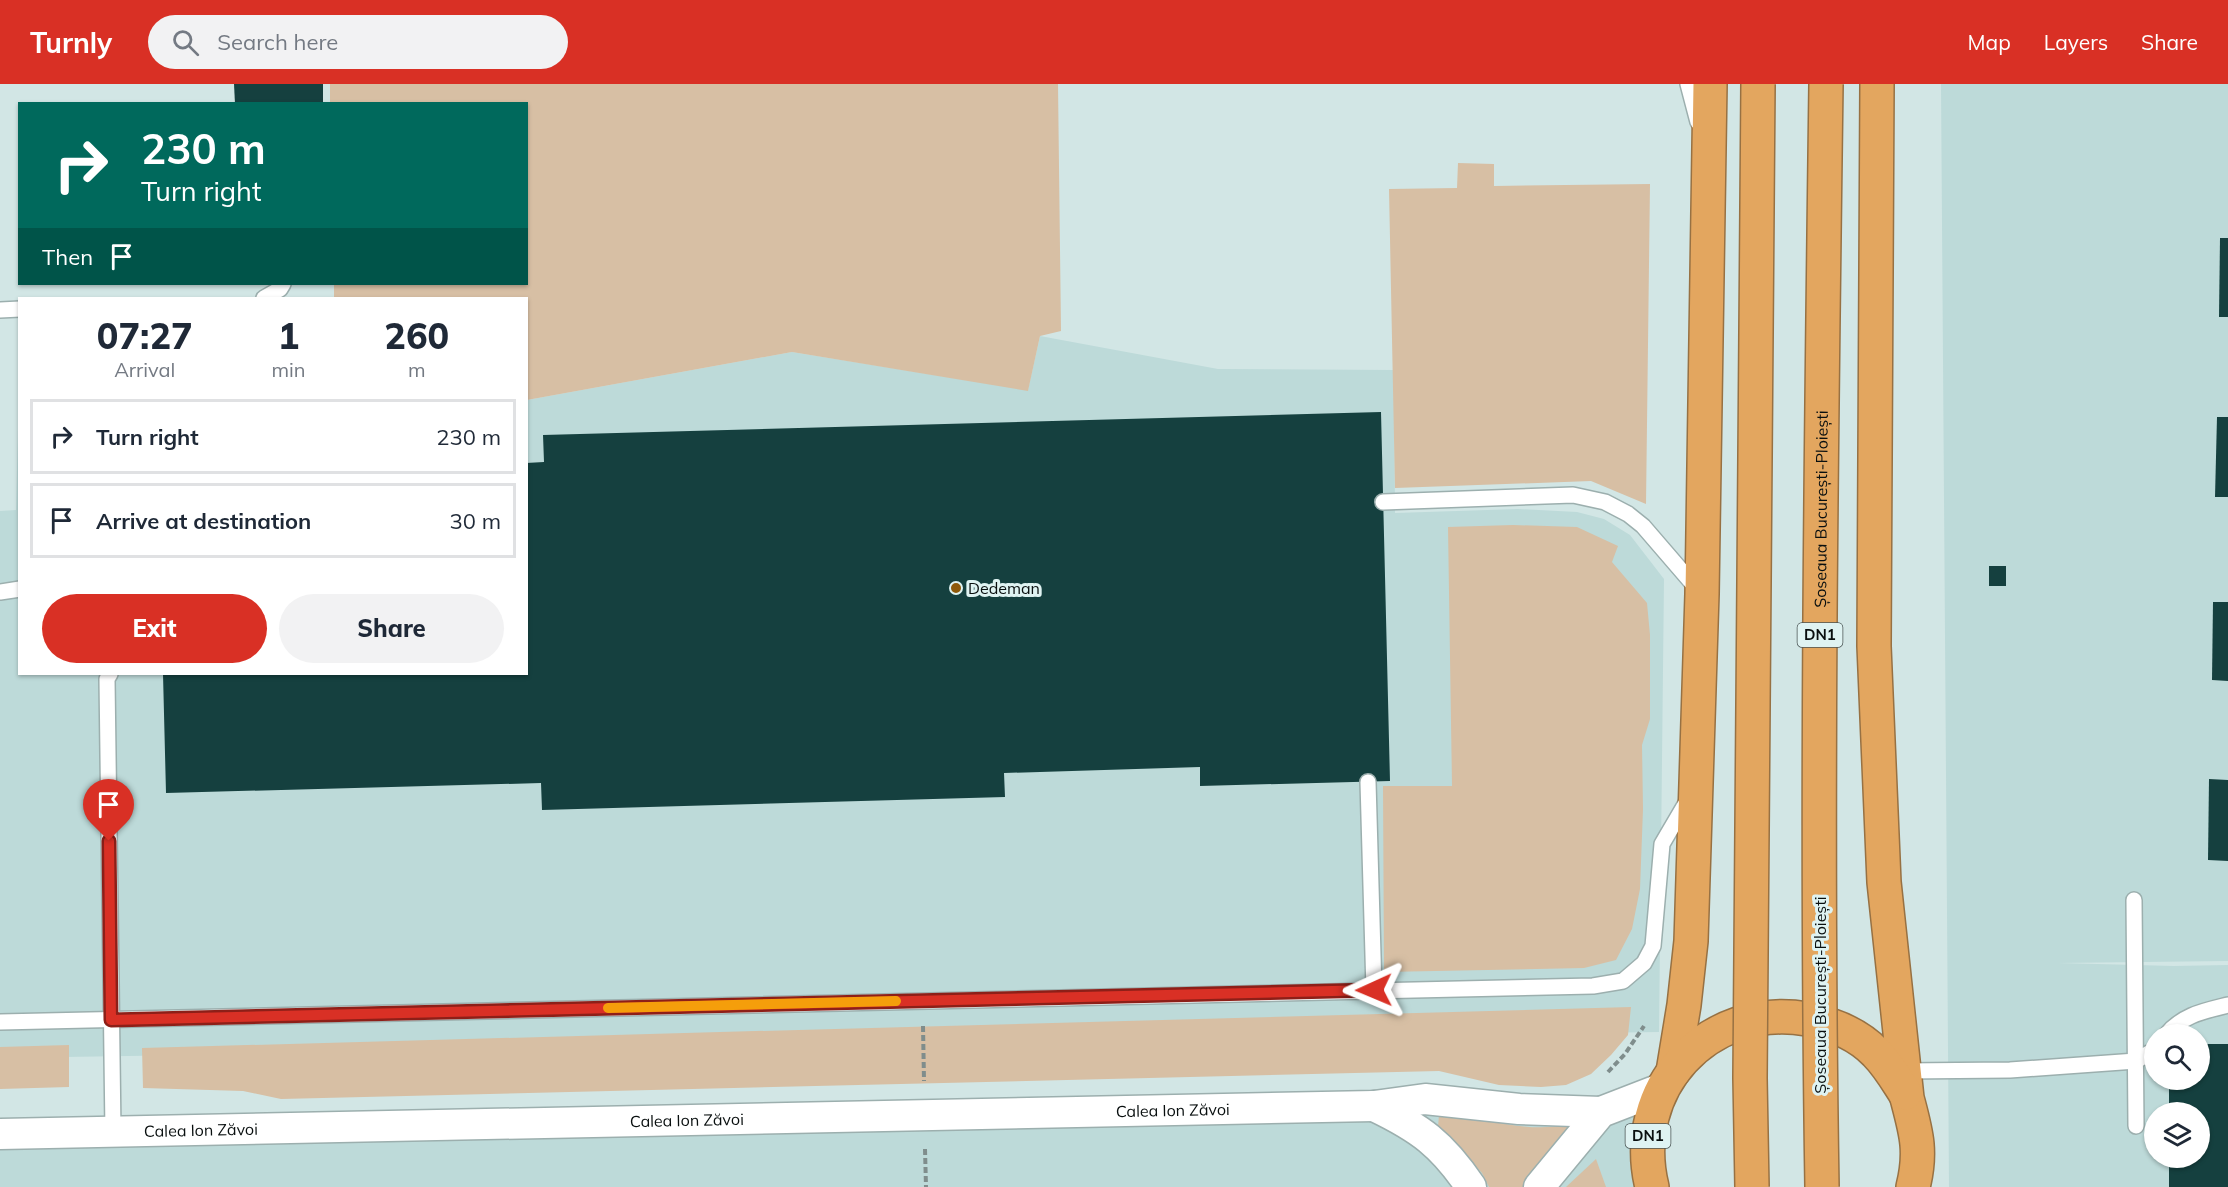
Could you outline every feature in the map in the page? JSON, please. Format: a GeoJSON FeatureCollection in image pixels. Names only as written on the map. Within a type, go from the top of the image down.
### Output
{"type":"FeatureCollection","features":[{"type":"Feature","properties":{"kind":"highway","name":"DN1"},"geometry":{"type":"LineString","coordinates":[[1652,1187],[1647,1156],[1648,1136],[1652,1116],[1668,1080],[1684,1005],[1691,941],[1702,594],[1710,84]]}},
{"type":"Feature","properties":{"kind":"highway"},"geometry":{"type":"LineString","coordinates":[[1752,1187],[1750,1078],[1758,84]]}},
{"type":"Feature","properties":{"kind":"highway","name":"Șoseaua București-Ploiești"},"geometry":{"type":"LineString","coordinates":[[1822,1187],[1820,475],[1826,84]]}},
{"type":"Feature","properties":{"kind":"highway","name":"DN1"},"geometry":{"type":"LineString","coordinates":[[1877,84],[1875,646],[1884,882],[1906,1084],[1917,1139],[1917,1162],[1913,1187]]}},
{"type":"Feature","properties":{"kind":"highway","name":"DN1"},"geometry":{"type":"LineString","coordinates":[[1668,1080],[1692,1050],[1714,1035],[1740,1022],[1772,1017],[1796,1017],[1826,1023],[1852,1035],[1875,1051],[1906,1084]]}},
{"type":"Feature","properties":{"kind":"street"},"geometry":{"type":"LineString","coordinates":[[1539,1187],[1601,1112],[1668,1080]]}},
{"type":"Feature","properties":{"kind":"street","name":"Calea Ion Zăvoi"},"geometry":{"type":"LineString","coordinates":[[0,1134],[1374,1106],[1425,1099],[1519,1109],[1601,1112]]}},
{"type":"Feature","properties":{"kind":"street","name":"Calea Ion Zăvoi"},"geometry":{"type":"LineString","coordinates":[[1374,1106],[1422,1132],[1440,1148],[1471,1187]]}},
{"type":"Feature","properties":{"kind":"lane"},"geometry":{"type":"LineString","coordinates":[[1688,84],[1709,164]]}},
{"type":"Feature","properties":{"kind":"lane"},"geometry":{"type":"LineString","coordinates":[[266,297],[280,289],[282,285]]}},
{"type":"Feature","properties":{"kind":"lane"},"geometry":{"type":"LineString","coordinates":[[0,310],[18,309]]}},
{"type":"Feature","properties":{"kind":"lane"},"geometry":{"type":"LineString","coordinates":[[1383,502],[1574,495],[1605,502],[1628,514],[1643,526],[1702,594]]}},
{"type":"Feature","properties":{"kind":"lane"},"geometry":{"type":"LineString","coordinates":[[0,592],[18,589]]}},
{"type":"Feature","properties":{"kind":"lane"},"geometry":{"type":"LineString","coordinates":[[109,675],[107,679],[113,1132]]}},
{"type":"Feature","properties":{"kind":"lane"},"geometry":{"type":"LineString","coordinates":[[1368,782],[1374,990]]}},
{"type":"Feature","properties":{"kind":"lane"},"geometry":{"type":"LineString","coordinates":[[0,1022],[1374,990],[1593,987],[1623,981],[1644,963],[1653,946],[1662,844],[1696,788]]}},
{"type":"Feature","properties":{"kind":"lane"},"geometry":{"type":"LineString","coordinates":[[2134,900],[2136,1126]]}},
{"type":"Feature","properties":{"kind":"lane"},"geometry":{"type":"LineString","coordinates":[[2178,1024],[2191,1014],[2228,1005]]}},
{"type":"Feature","properties":{"kind":"lane"},"geometry":{"type":"LineString","coordinates":[[1906,1084],[2010,1070],[2136,1061],[2144,1056]]}},
{"type":"Feature","properties":{"kind":"shaded area"},"geometry":{"type":"Polygon","coordinates":[[[330,84],[1058,84],[1061,331],[1040,336],[1028,391],[792,352],[528,400],[528,297],[334,297],[334,285],[528,285],[528,102],[330,102],[330,84]]]}},
{"type":"Feature","properties":{"kind":"shaded area"},"geometry":{"type":"Polygon","coordinates":[[[1941,84],[2228,84],[2228,961],[2058,963],[2228,965],[2228,1187],[1949,1187],[1941,84]]]}},
{"type":"Feature","properties":{"kind":"shaded area"},"geometry":{"type":"Polygon","coordinates":[[[1458,163],[1494,164],[1494,186],[1650,184],[1646,504],[1591,481],[1395,488],[1389,189],[1457,188],[1458,163]]]}},
{"type":"Feature","properties":{"kind":"shaded area"},"geometry":{"type":"Polygon","coordinates":[[[1040,336],[1218,369],[1394,370],[1395,513],[1518,509],[1577,512],[1604,519],[1630,535],[1664,579],[1659,1032],[0,1058],[0,511],[16,510],[18,430],[18,675],[528,675],[528,400],[792,352],[1028,390],[1040,336]]]}},
{"type":"Feature","properties":{"kind":"shaded area"},"geometry":{"type":"Polygon","coordinates":[[[1513,525],[1577,527],[1618,546],[1612,562],[1647,603],[1650,635],[1650,719],[1642,745],[1643,809],[1640,889],[1632,929],[1616,960],[1584,968],[1384,972],[1383,786],[1452,786],[1448,527],[1513,525]]]}},
{"type":"Feature","properties":{"kind":"shaded area"},"geometry":{"type":"Polygon","coordinates":[[[1631,1007],[1628,1035],[1591,1074],[1566,1085],[1541,1087],[1499,1085],[1439,1071],[281,1099],[243,1091],[143,1088],[142,1048],[1631,1007]]]}},
{"type":"Feature","properties":{"kind":"shaded area"},"geometry":{"type":"Polygon","coordinates":[[[69,1045],[69,1087],[0,1089],[0,1047],[69,1045]]]}},
{"type":"Feature","properties":{"kind":"shaded area"},"geometry":{"type":"Polygon","coordinates":[[[1673,1072],[1652,1187],[0,1187],[0,1134],[1563,1112],[1673,1072]]]}},
{"type":"Feature","properties":{"kind":"shaded area"},"geometry":{"type":"Polygon","coordinates":[[[1439,1115],[1520,1126],[1552,1127],[1568,1124],[1568,1132],[1525,1187],[1489,1187],[1482,1173],[1438,1127],[1439,1115]]]}},
{"type":"Feature","properties":{"kind":"shaded area"},"geometry":{"type":"Polygon","coordinates":[[[1596,1159],[1606,1187],[1566,1187],[1596,1159]]]}},
{"type":"Feature","properties":{"kind":"building"},"geometry":{"type":"Polygon","coordinates":[[[234,84],[323,84],[323,102],[235,102],[234,84]]]}},
{"type":"Feature","properties":{"kind":"building"},"geometry":{"type":"Polygon","coordinates":[[[2220,238],[2228,238],[2228,317],[2219,317],[2220,238]]]}},
{"type":"Feature","properties":{"kind":"building","name":"Dedeman"},"geometry":{"type":"Polygon","coordinates":[[[1381,412],[1390,781],[1200,786],[1200,767],[1004,773],[1005,797],[542,810],[541,783],[166,793],[163,675],[528,675],[528,463],[544,462],[543,435],[1381,412]]]}},
{"type":"Feature","properties":{"kind":"building"},"geometry":{"type":"Polygon","coordinates":[[[2217,417],[2228,417],[2228,497],[2215,497],[2217,417]]]}},
{"type":"Feature","properties":{"kind":"building"},"geometry":{"type":"Polygon","coordinates":[[[1989,566],[2006,566],[2006,586],[1989,586],[1989,566]]]}},
{"type":"Feature","properties":{"kind":"building"},"geometry":{"type":"Polygon","coordinates":[[[2213,602],[2228,602],[2228,681],[2212,680],[2213,602]]]}},
{"type":"Feature","properties":{"kind":"building"},"geometry":{"type":"Polygon","coordinates":[[[2209,779],[2228,780],[2228,861],[2208,860],[2209,779]]]}},
{"type":"Feature","properties":{"kind":"building"},"geometry":{"type":"Polygon","coordinates":[[[2210,1044],[2228,1044],[2228,1187],[2169,1187],[2169,1168],[2210,1168],[2210,1102],[2169,1102],[2169,1090],[2210,1090],[2210,1044]]]}},
{"type":"Feature","properties":{"kind":"slow traffic"},"geometry":{"type":"LineString","coordinates":[[608,1008],[896,1001]]}},
{"type":"Feature","properties":{"kind":"place","name":"Dedeman"},"geometry":{"type":"Point","coordinates":[956,588]}},
{"type":"Feature","properties":{"kind":"route"},"geometry":{"type":"LineString","coordinates":[[109,841],[111,1020],[1374,990]]}}]}
